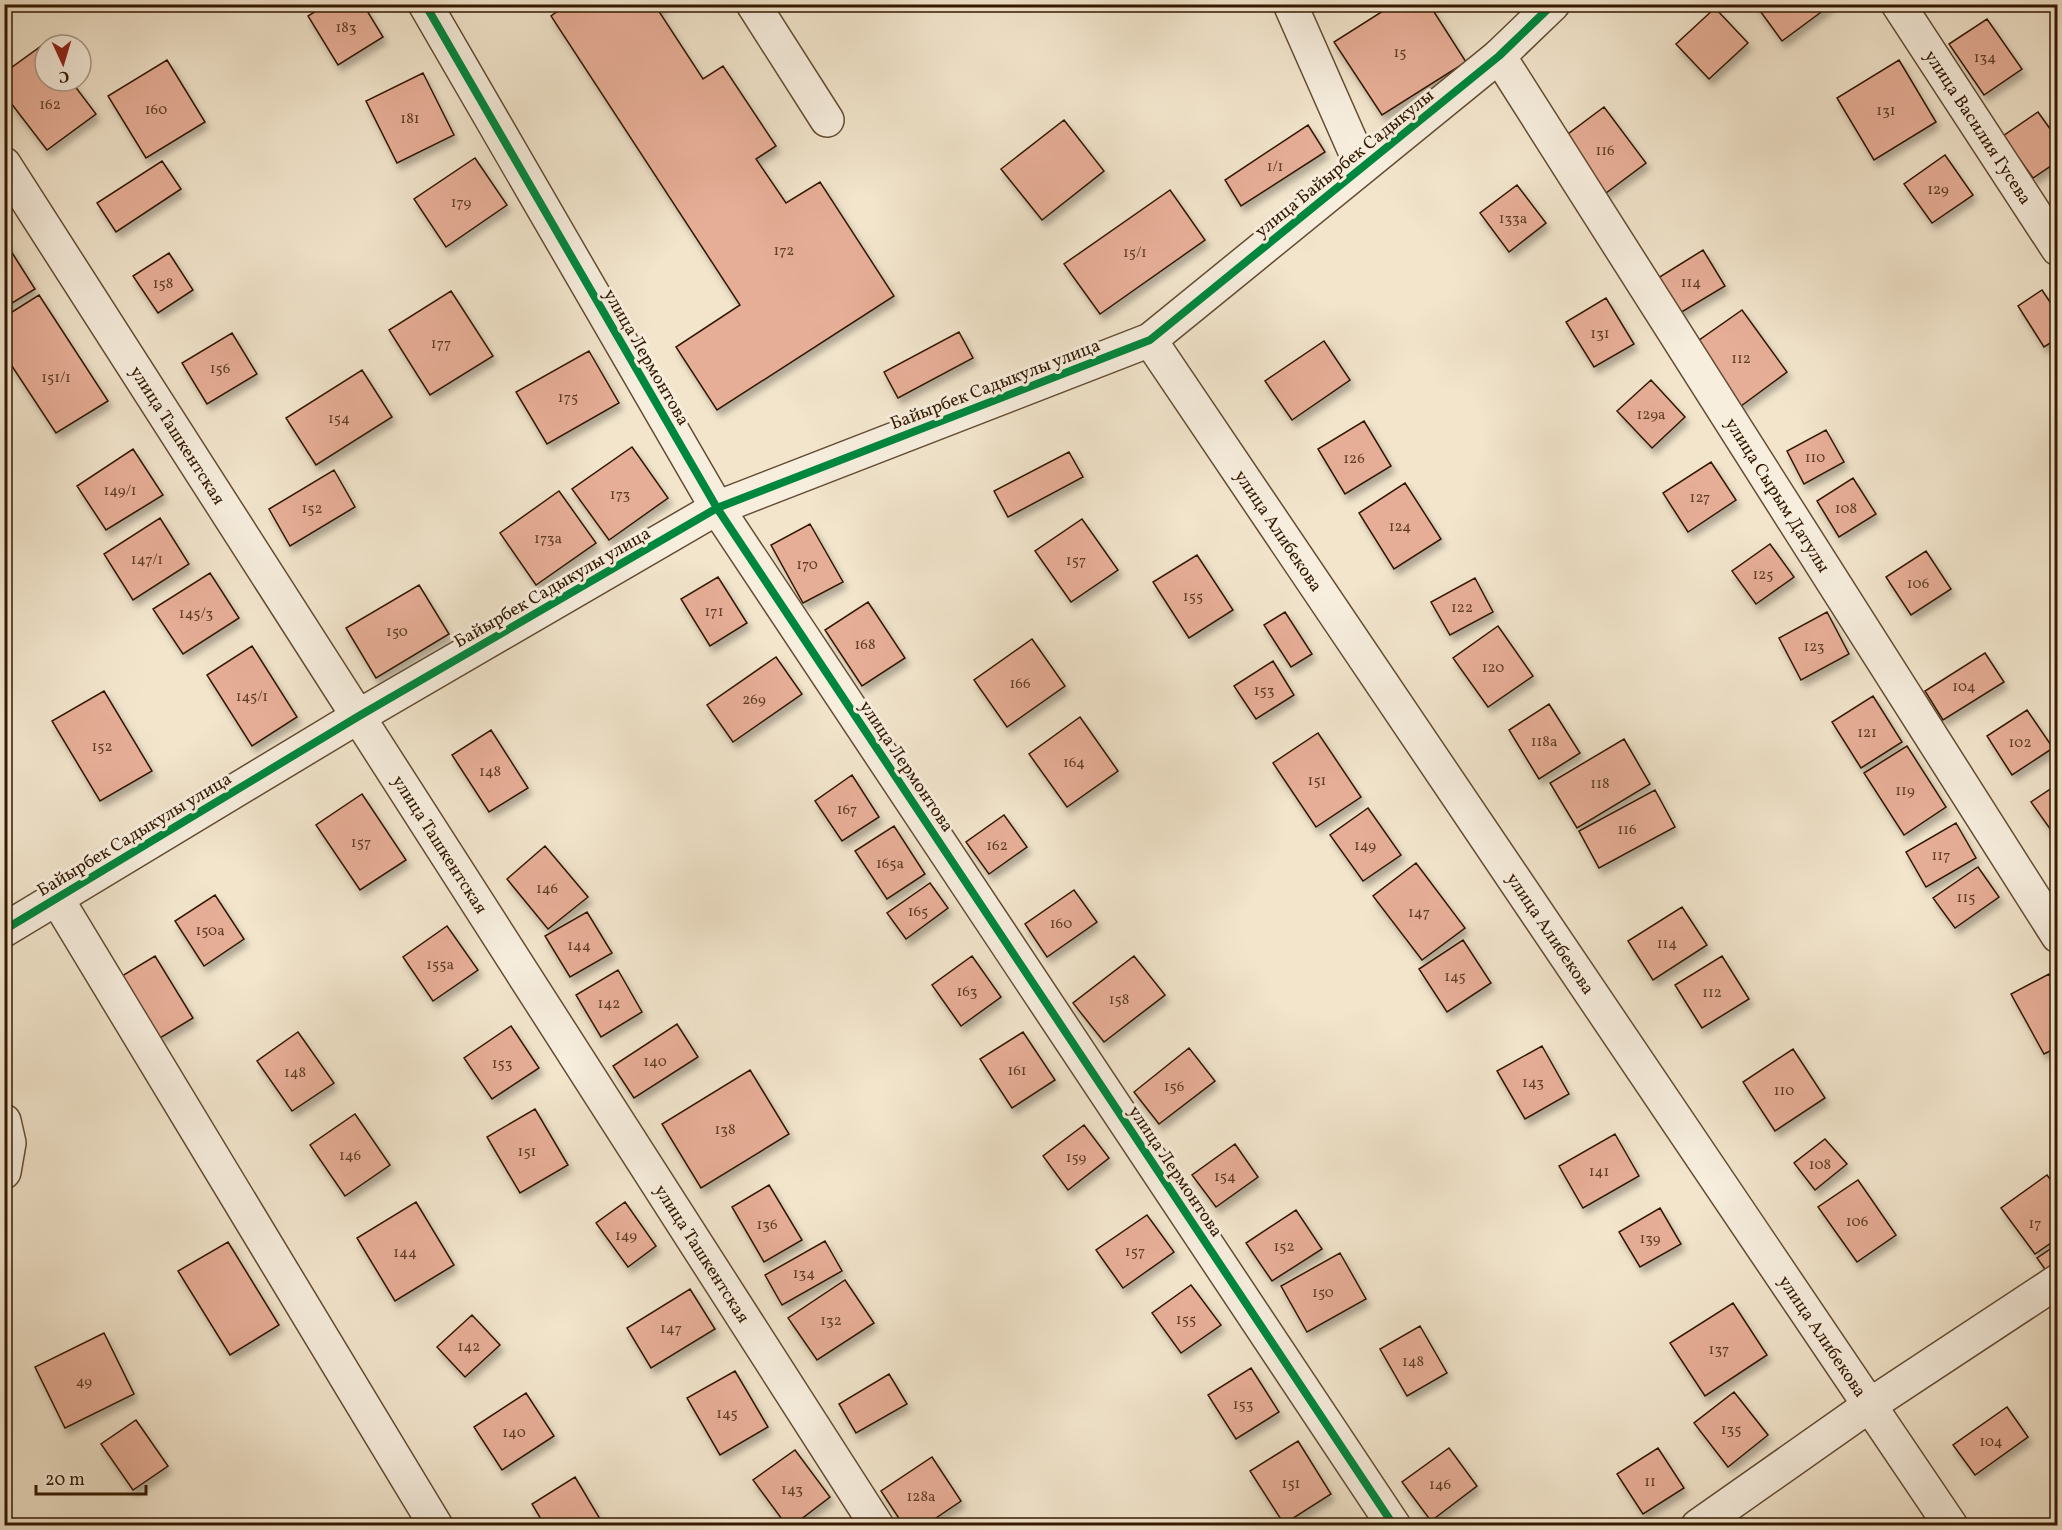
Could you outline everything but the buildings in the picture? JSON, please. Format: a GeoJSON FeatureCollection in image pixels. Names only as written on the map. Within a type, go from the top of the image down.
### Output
{"type":"FeatureCollection","features":[{"type":"Feature","properties":{"kind":"street","name":"улица Лермонтова"},"geometry":{"type":"LineString","coordinates":[[425,4],[717,508],[1394,1526]]}},
{"type":"Feature","properties":{"kind":"street"},"geometry":{"type":"LineString","coordinates":[[753,4],[826,120]]}},
{"type":"Feature","properties":{"kind":"street"},"geometry":{"type":"LineString","coordinates":[[1290,4],[1362,167]]}},
{"type":"Feature","properties":{"kind":"street","name":"улица Байырбек Садыкулы"},"geometry":{"type":"LineString","coordinates":[[1150,340],[1499,56],[1553,4]]}},
{"type":"Feature","properties":{"kind":"street","name":"улица Василия Гусева"},"geometry":{"type":"LineString","coordinates":[[1898,4],[2058,249]]}},
{"type":"Feature","properties":{"kind":"street","name":"улица Сырым Датулы"},"geometry":{"type":"LineString","coordinates":[[1499,56],[2058,936]]}},
{"type":"Feature","properties":{"kind":"street","name":"улица Ташкентская"},"geometry":{"type":"LineString","coordinates":[[4,164],[877,1526]]}},
{"type":"Feature","properties":{"kind":"street","name":"Байырбек Садыкулы улица"},"geometry":{"type":"LineString","coordinates":[[4,930],[359,716],[717,508],[1150,340]]}},
{"type":"Feature","properties":{"kind":"street","name":"улица Алибекова"},"geometry":{"type":"LineString","coordinates":[[1150,340],[1951,1526]]}},
{"type":"Feature","properties":{"kind":"street"},"geometry":{"type":"LineString","coordinates":[[57,899],[436,1526]]}},
{"type":"Feature","properties":{"kind":"street"},"geometry":{"type":"LineString","coordinates":[[4,1121],[9,1143],[4,1172]]}},
{"type":"Feature","properties":{"kind":"street"},"geometry":{"type":"LineString","coordinates":[[1698,1526],[1870,1405],[2058,1281]]}},
{"type":"Feature","properties":{"kind":"cycle path"},"geometry":{"type":"LineString","coordinates":[[425,4],[717,508],[1394,1526]]}},
{"type":"Feature","properties":{"kind":"cycle path"},"geometry":{"type":"LineString","coordinates":[[4,930],[359,716],[717,508],[1150,340],[1499,56],[1553,4]]}}]}
